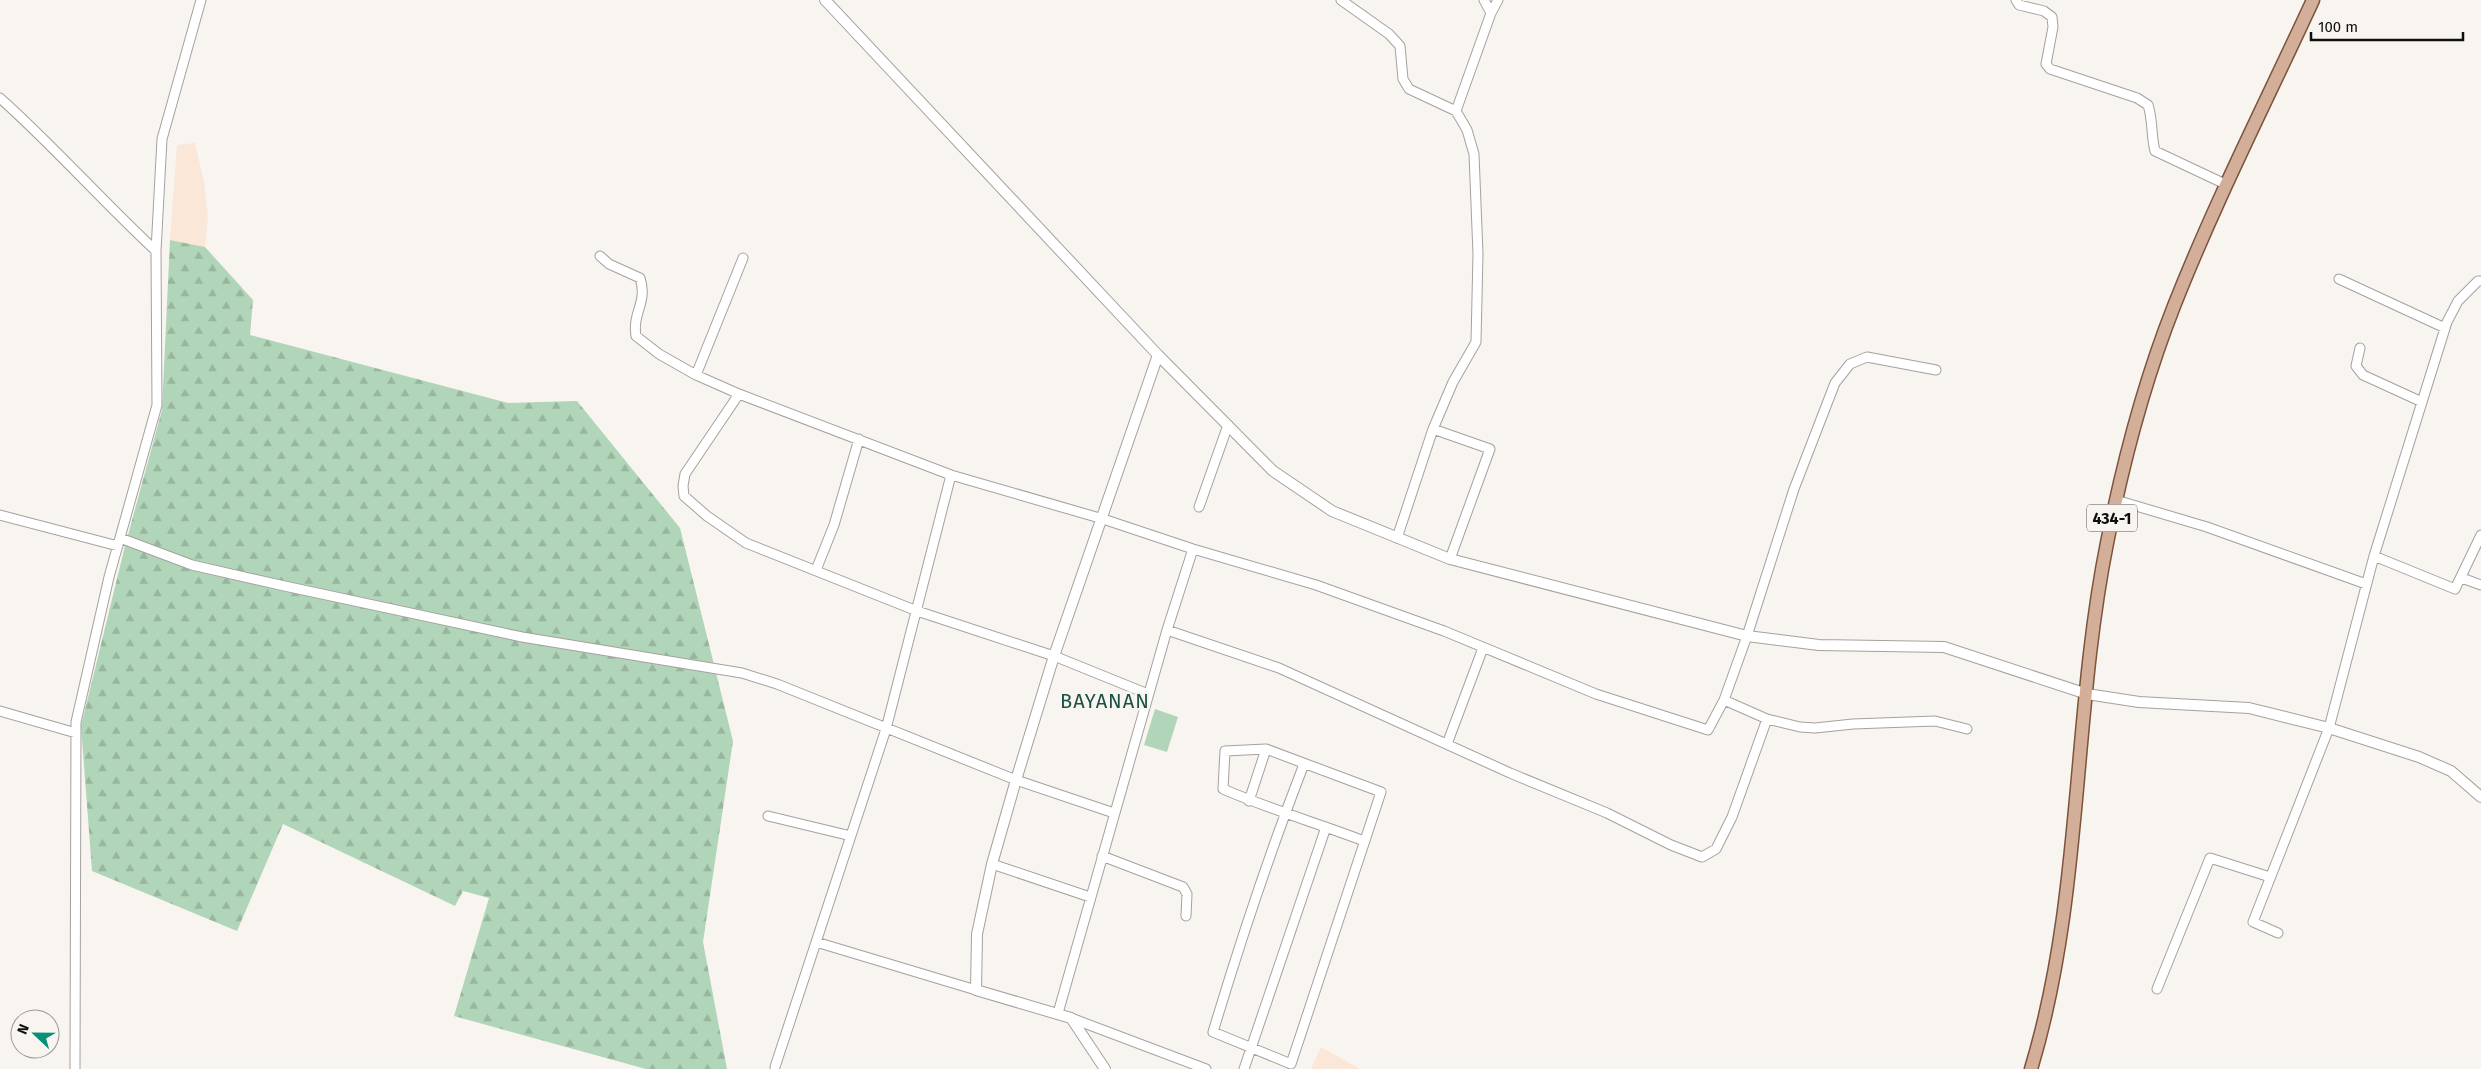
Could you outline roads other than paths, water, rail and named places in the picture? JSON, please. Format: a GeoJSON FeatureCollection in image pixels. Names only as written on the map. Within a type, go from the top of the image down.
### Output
{"type":"FeatureCollection","features":[{"type":"Feature","properties":{"kind":"main road","name":"434-1"},"geometry":{"type":"LineString","coordinates":[[2030,1069],[2044,1019],[2063,921],[2087,694],[2092,626],[2130,438],[2161,341],[2225,184],[2313,0]]}},
{"type":"Feature","properties":{"kind":"street"},"geometry":{"type":"LineString","coordinates":[[76,1069],[76,722],[119,542],[157,405],[156,250],[162,139],[201,0]]}},
{"type":"Feature","properties":{"kind":"street"},"geometry":{"type":"LineString","coordinates":[[824,0],[1158,354],[1273,471],[1332,511],[1450,559],[1747,636],[1819,646],[1944,648],[2087,694],[2139,702],[2249,708],[2328,728],[2419,757],[2451,771],[2481,797]]}},
{"type":"Feature","properties":{"kind":"street"},"geometry":{"type":"LineString","coordinates":[[1341,0],[1389,34],[1400,46],[1403,79],[1409,89],[1456,111],[1466,130],[1474,154],[1478,254],[1476,342],[1453,382],[1433,429],[1397,538]]}},
{"type":"Feature","properties":{"kind":"street"},"geometry":{"type":"LineString","coordinates":[[1484,0],[1491,13]]}},
{"type":"Feature","properties":{"kind":"street"},"geometry":{"type":"LineString","coordinates":[[1456,111],[1491,13],[1498,0]]}},
{"type":"Feature","properties":{"kind":"street"},"geometry":{"type":"LineString","coordinates":[[2016,0],[2019,5],[2044,10],[2052,17],[2053,27],[2046,64],[2050,69],[2137,98],[2148,104],[2152,117],[2152,141],[2155,151],[2225,184]]}},
{"type":"Feature","properties":{"kind":"street"},"geometry":{"type":"LineString","coordinates":[[0,98],[37,131],[123,220],[156,250]]}},
{"type":"Feature","properties":{"kind":"street"},"geometry":{"type":"LineString","coordinates":[[600,256],[609,264],[640,278],[644,292],[634,325],[636,336],[659,354],[696,375],[739,394],[951,475],[1103,519],[1193,549],[1316,586],[1444,631],[1596,694],[1708,730],[1724,700],[1747,636],[1794,489],[1835,383],[1850,364],[1867,357],[1936,370]]}},
{"type":"Feature","properties":{"kind":"street"},"geometry":{"type":"LineString","coordinates":[[696,375],[743,258]]}},
{"type":"Feature","properties":{"kind":"street"},"geometry":{"type":"LineString","coordinates":[[2339,279],[2445,328]]}},
{"type":"Feature","properties":{"kind":"street"},"geometry":{"type":"LineString","coordinates":[[2278,933],[2253,922],[2328,728],[2374,556],[2445,328],[2458,300],[2478,281],[2481,281]]}},
{"type":"Feature","properties":{"kind":"street"},"geometry":{"type":"LineString","coordinates":[[2360,348],[2356,366],[2363,375],[2422,402]]}},
{"type":"Feature","properties":{"kind":"street"},"geometry":{"type":"LineString","coordinates":[[976,990],[977,934],[992,864],[1016,780],[1054,656],[1103,519],[1158,354]]}},
{"type":"Feature","properties":{"kind":"street"},"geometry":{"type":"LineString","coordinates":[[739,394],[685,474],[684,496],[707,516],[746,543],[917,611],[1054,656],[1148,694]]}},
{"type":"Feature","properties":{"kind":"street"},"geometry":{"type":"LineString","coordinates":[[1199,507],[1228,425]]}},
{"type":"Feature","properties":{"kind":"street"},"geometry":{"type":"LineString","coordinates":[[1433,429],[1490,449],[1450,559]]}},
{"type":"Feature","properties":{"kind":"street"},"geometry":{"type":"LineString","coordinates":[[816,570],[834,525],[859,439]]}},
{"type":"Feature","properties":{"kind":"street"},"geometry":{"type":"LineString","coordinates":[[775,1067],[886,728],[951,475]]}},
{"type":"Feature","properties":{"kind":"street"},"geometry":{"type":"LineString","coordinates":[[2116,500],[2207,527],[2366,584]]}},
{"type":"Feature","properties":{"kind":"street"},"geometry":{"type":"LineString","coordinates":[[0,515],[119,542],[192,565],[522,637],[742,673],[777,684],[1016,780],[1114,813]]}},
{"type":"Feature","properties":{"kind":"street"},"geometry":{"type":"LineString","coordinates":[[2374,556],[2455,589],[2462,578],[2481,535]]}},
{"type":"Feature","properties":{"kind":"street"},"geometry":{"type":"LineString","coordinates":[[1058,1013],[1148,694],[1193,549]]}},
{"type":"Feature","properties":{"kind":"street"},"geometry":{"type":"LineString","coordinates":[[2462,578],[2481,585]]}},
{"type":"Feature","properties":{"kind":"street"},"geometry":{"type":"LineString","coordinates":[[1167,630],[1279,668],[1447,744],[1607,813],[1671,845],[1702,858],[1716,850],[1728,825],[1767,719]]}},
{"type":"Feature","properties":{"kind":"street"},"geometry":{"type":"LineString","coordinates":[[1447,744],[1483,648]]}},
{"type":"Feature","properties":{"kind":"street"},"geometry":{"type":"LineString","coordinates":[[1724,700],[1767,719],[1816,728],[1853,724],[1935,721],[1967,729]]}},
{"type":"Feature","properties":{"kind":"street"},"geometry":{"type":"LineString","coordinates":[[0,711],[76,733]]}},
{"type":"Feature","properties":{"kind":"street"},"geometry":{"type":"LineString","coordinates":[[1304,764],[1285,813],[1236,957],[1213,1032],[1291,1064],[1381,792],[1266,749],[1225,751],[1223,789],[1249,801],[1285,813],[1364,840]]}},
{"type":"Feature","properties":{"kind":"street"},"geometry":{"type":"LineString","coordinates":[[1249,801],[1266,749]]}},
{"type":"Feature","properties":{"kind":"street"},"geometry":{"type":"LineString","coordinates":[[768,816],[851,836]]}},
{"type":"Feature","properties":{"kind":"street"},"geometry":{"type":"LineString","coordinates":[[1244,1069],[1326,827]]}},
{"type":"Feature","properties":{"kind":"street"},"geometry":{"type":"LineString","coordinates":[[1102,856],[1183,887],[1187,894],[1186,916]]}},
{"type":"Feature","properties":{"kind":"street"},"geometry":{"type":"LineString","coordinates":[[2157,990],[2210,858],[2270,877]]}},
{"type":"Feature","properties":{"kind":"street"},"geometry":{"type":"LineString","coordinates":[[992,864],[1090,898]]}},
{"type":"Feature","properties":{"kind":"street"},"geometry":{"type":"LineString","coordinates":[[816,942],[1058,1013],[1206,1069]]}},
{"type":"Feature","properties":{"kind":"street"},"geometry":{"type":"LineString","coordinates":[[1072,1018],[1105,1069]]}},
{"type":"Feature","properties":{"kind":"district","name":"BAYANAN"},"geometry":{"type":"Point","coordinates":[1105,701]}}]}
